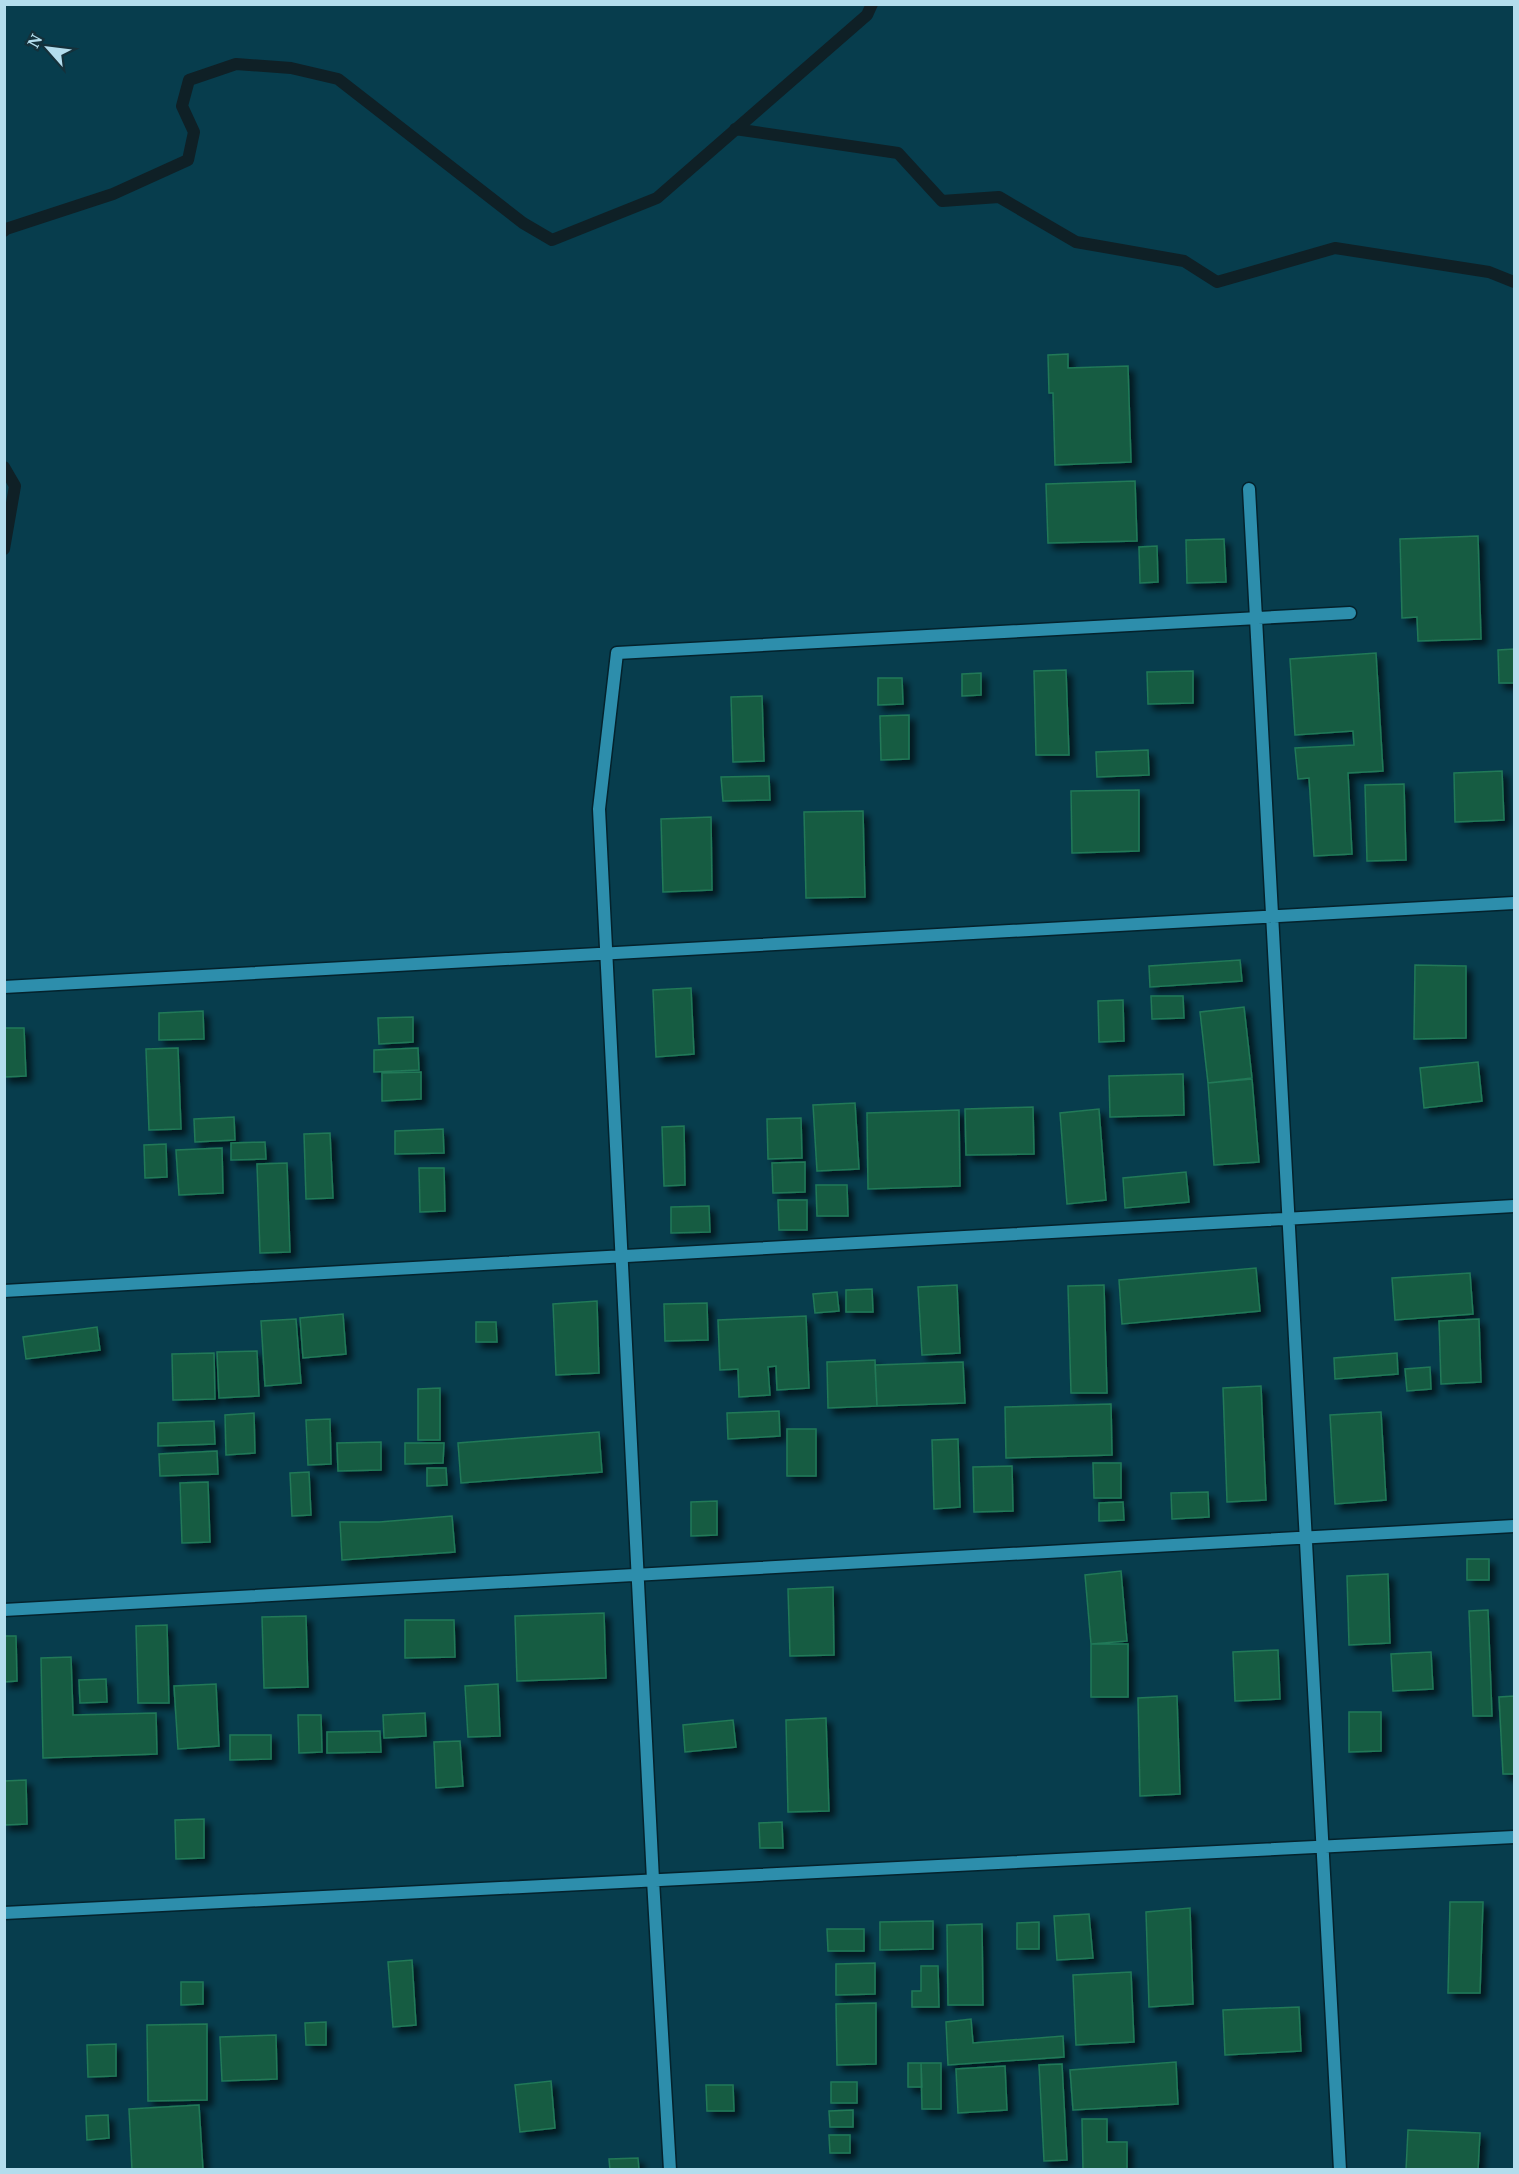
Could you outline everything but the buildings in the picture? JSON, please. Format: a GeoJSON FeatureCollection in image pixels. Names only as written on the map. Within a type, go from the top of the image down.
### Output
{"type":"FeatureCollection","features":[{"type":"Feature","properties":{"kind":"street"},"geometry":{"type":"LineString","coordinates":[[1250,489],[1340,2169]]}},
{"type":"Feature","properties":{"kind":"street"},"geometry":{"type":"LineString","coordinates":[[670,2169],[653,1880],[599,809],[617,653],[1350,613]]}},
{"type":"Feature","properties":{"kind":"street"},"geometry":{"type":"LineString","coordinates":[[4,987],[1515,903]]}},
{"type":"Feature","properties":{"kind":"street"},"geometry":{"type":"LineString","coordinates":[[4,1291],[1515,1206]]}},
{"type":"Feature","properties":{"kind":"street"},"geometry":{"type":"LineString","coordinates":[[4,1610],[1515,1526]]}},
{"type":"Feature","properties":{"kind":"street"},"geometry":{"type":"LineString","coordinates":[[4,1913],[1515,1837]]}},
{"type":"Feature","properties":{"kind":"waterway"},"geometry":{"type":"LineString","coordinates":[[4,231],[113,194],[188,160],[194,132],[182,106],[189,80],[236,64],[291,68],[338,79],[523,223],[552,240],[657,198],[867,15],[872,4]]}},
{"type":"Feature","properties":{"kind":"waterway"},"geometry":{"type":"LineString","coordinates":[[735,129],[898,153],[942,201],[999,197],[1076,242],[1184,261],[1217,282],[1335,248],[1489,272],[1514,282]]}},
{"type":"Feature","properties":{"kind":"waterway"},"geometry":{"type":"LineString","coordinates":[[4,467],[15,486],[4,549]]}}]}
